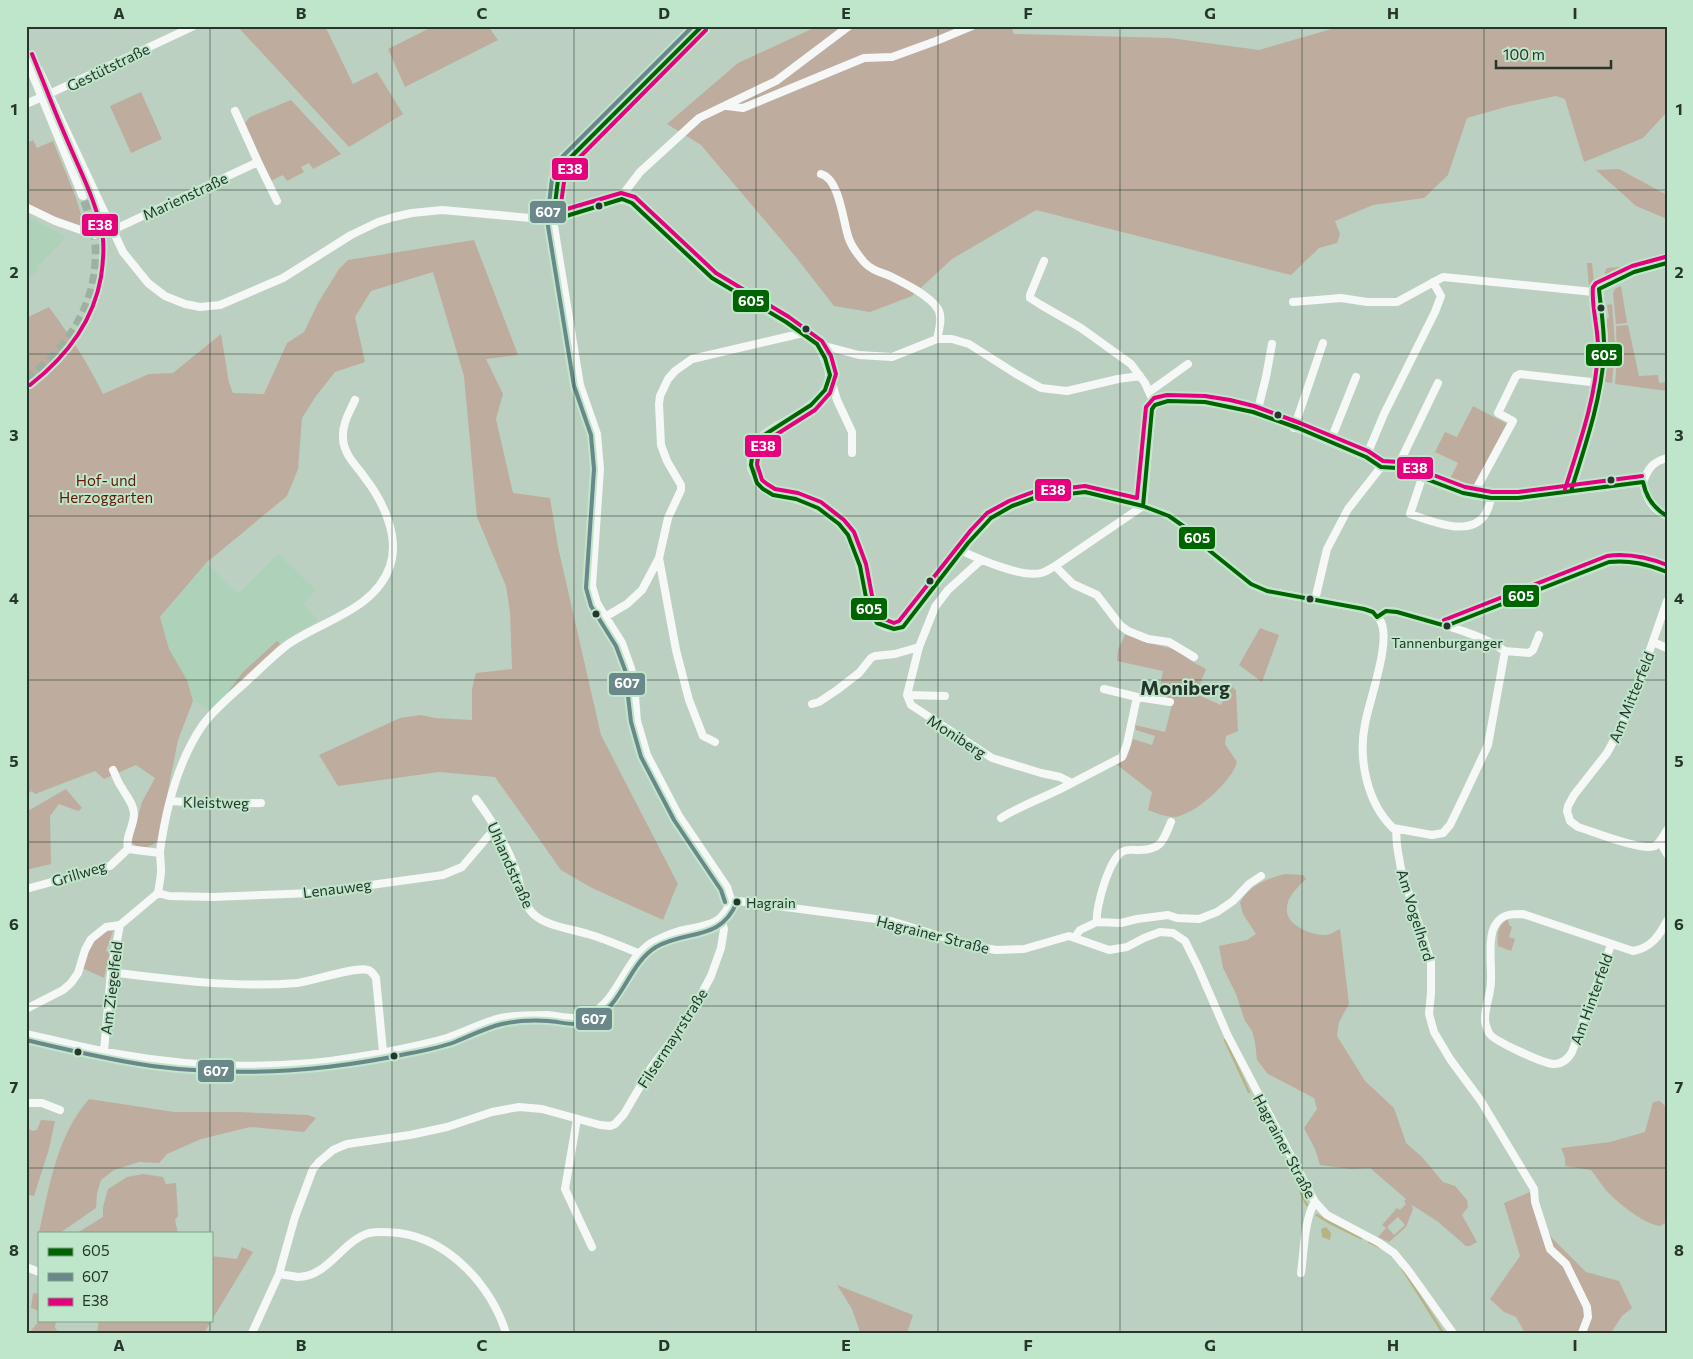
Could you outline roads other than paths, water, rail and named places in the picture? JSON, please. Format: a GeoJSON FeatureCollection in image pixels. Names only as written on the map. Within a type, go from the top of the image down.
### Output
{"type":"FeatureCollection","features":[{"type":"Feature","properties":{"kind":"main road"},"geometry":{"type":"LineString","coordinates":[[26,50],[34,61],[83,195]]}},
{"type":"Feature","properties":{"kind":"main road"},"geometry":{"type":"LineString","coordinates":[[26,56],[46,96]]}},
{"type":"Feature","properties":{"kind":"street","name":"Gestütstraße"},"geometry":{"type":"LineString","coordinates":[[26,104],[194,26]]}},
{"type":"Feature","properties":{"kind":"street"},"geometry":{"type":"LineString","coordinates":[[622,199],[624,193],[640,172],[699,118],[776,81],[850,26]]}},
{"type":"Feature","properties":{"kind":"street"},"geometry":{"type":"LineString","coordinates":[[726,106],[743,108],[864,58],[892,57],[972,26]]}},
{"type":"Feature","properties":{"kind":"street"},"geometry":{"type":"LineString","coordinates":[[26,1034],[154,1060],[213,1065],[306,1062],[356,1058],[447,1038],[501,1018],[532,1015],[587,1016],[604,1004],[638,953],[661,937],[679,931],[703,927],[721,918],[728,908],[731,900],[727,887],[679,816],[647,755],[636,721],[631,668],[622,643],[605,617],[592,586],[600,470],[597,434],[580,385],[553,220],[558,180],[567,162],[700,27]]}},
{"type":"Feature","properties":{"kind":"street"},"geometry":{"type":"LineString","coordinates":[[46,96],[123,252],[148,284],[165,296],[185,304],[200,307],[220,305],[283,278],[351,235],[378,222],[394,217],[442,210],[553,220],[622,199],[632,203],[712,278],[803,333],[817,344],[825,358],[837,400],[852,432],[852,453]]}},
{"type":"Feature","properties":{"kind":"street"},"geometry":{"type":"LineString","coordinates":[[235,111],[277,201]]}},
{"type":"Feature","properties":{"kind":"street","name":"Marienstraße"},"geometry":{"type":"LineString","coordinates":[[26,207],[55,221],[95,235],[113,230],[258,162]]}},
{"type":"Feature","properties":{"kind":"street"},"geometry":{"type":"LineString","coordinates":[[821,174],[828,177],[838,196],[849,238],[864,262],[874,270],[890,276],[923,295],[938,309],[940,321],[937,339]]}},
{"type":"Feature","properties":{"kind":"street"},"geometry":{"type":"LineString","coordinates":[[1044,262],[1030,295],[1032,300],[1081,328],[1131,364],[1140,376],[1155,405]]}},
{"type":"Feature","properties":{"kind":"street"},"geometry":{"type":"LineString","coordinates":[[1293,302],[1341,298],[1368,302],[1397,302],[1443,277],[1593,292],[1634,272],[1667,263]]}},
{"type":"Feature","properties":{"kind":"street"},"geometry":{"type":"LineString","coordinates":[[1366,456],[1384,414],[1435,312],[1441,296],[1433,282]]}},
{"type":"Feature","properties":{"kind":"street"},"geometry":{"type":"LineString","coordinates":[[1570,491],[1595,412],[1600,383],[1604,353],[1604,330],[1599,289]]}},
{"type":"Feature","properties":{"kind":"street"},"geometry":{"type":"LineString","coordinates":[[605,617],[637,597],[642,590],[659,558],[668,518],[681,490],[681,485],[667,461],[661,445],[659,404],[660,396],[668,378],[674,371],[692,359],[803,333]]}},
{"type":"Feature","properties":{"kind":"street"},"geometry":{"type":"LineString","coordinates":[[817,344],[859,355],[892,357],[937,339],[952,339],[969,344],[1041,388],[1067,391],[1140,376]]}},
{"type":"Feature","properties":{"kind":"street"},"geometry":{"type":"LineString","coordinates":[[1294,428],[1323,343]]}},
{"type":"Feature","properties":{"kind":"street"},"geometry":{"type":"LineString","coordinates":[[1258,412],[1272,344]]}},
{"type":"Feature","properties":{"kind":"street"},"geometry":{"type":"LineString","coordinates":[[1149,392],[1188,364]]}},
{"type":"Feature","properties":{"kind":"street"},"geometry":{"type":"LineString","coordinates":[[1473,495],[1513,421],[1498,412],[1516,376],[1520,374],[1600,383]]}},
{"type":"Feature","properties":{"kind":"street"},"geometry":{"type":"LineString","coordinates":[[830,375],[825,390],[811,405],[761,437],[753,450],[751,465],[757,483],[762,489],[773,495],[796,499],[818,508],[839,524],[848,535],[860,566],[868,608],[877,623],[885,627],[894,630],[903,627],[962,551],[991,518],[1012,506],[1034,498],[1085,492],[1143,506],[1168,516],[1186,528],[1210,551],[1251,584],[1267,591],[1340,603],[1373,612],[1382,623],[1383,638],[1381,661],[1365,724],[1363,749],[1369,792],[1382,815],[1393,828],[1432,834],[1443,833],[1450,825],[1488,745],[1505,650]]}},
{"type":"Feature","properties":{"kind":"street"},"geometry":{"type":"LineString","coordinates":[[1330,442],[1356,377]]}},
{"type":"Feature","properties":{"kind":"street"},"geometry":{"type":"LineString","coordinates":[[1397,468],[1438,383]]}},
{"type":"Feature","properties":{"kind":"street"},"geometry":{"type":"LineString","coordinates":[[26,1009],[63,990],[72,983],[78,973],[85,950],[91,939],[106,927],[120,924],[158,893],[161,869],[160,853],[170,801],[179,769],[203,725],[222,704],[288,645],[367,599],[379,586],[390,565],[392,550],[390,527],[383,505],[374,489],[354,464],[344,445],[344,423],[355,400]]}},
{"type":"Feature","properties":{"kind":"street"},"geometry":{"type":"LineString","coordinates":[[1143,506],[1152,409],[1161,401],[1201,401],[1235,406],[1258,412],[1366,456],[1381,467],[1397,468],[1444,487],[1473,495],[1491,498],[1518,498],[1643,482]]}},
{"type":"Feature","properties":{"kind":"street"},"geometry":{"type":"LineString","coordinates":[[1667,458],[1657,460],[1647,471],[1643,482],[1648,500],[1656,510],[1667,516]]}},
{"type":"Feature","properties":{"kind":"street"},"geometry":{"type":"LineString","coordinates":[[1315,600],[1327,548],[1348,509],[1381,467]]}},
{"type":"Feature","properties":{"kind":"street"},"geometry":{"type":"LineString","coordinates":[[1422,478],[1410,514],[1423,518],[1456,527],[1470,526],[1486,514],[1491,498]]}},
{"type":"Feature","properties":{"kind":"street"},"geometry":{"type":"LineString","coordinates":[[962,551],[982,560],[1020,572],[1040,574],[1055,566],[1143,506]]}},
{"type":"Feature","properties":{"kind":"street"},"geometry":{"type":"LineString","coordinates":[[659,558],[676,650],[689,700],[704,736],[714,742]]}},
{"type":"Feature","properties":{"kind":"street"},"geometry":{"type":"LineString","coordinates":[[908,695],[919,647],[935,607],[948,590],[982,560]]}},
{"type":"Feature","properties":{"kind":"street"},"geometry":{"type":"LineString","coordinates":[[1446,626],[1609,562],[1638,562],[1667,572]]}},
{"type":"Feature","properties":{"kind":"street"},"geometry":{"type":"LineString","coordinates":[[1055,566],[1073,584],[1097,594],[1120,626],[1148,640],[1169,642],[1194,657]]}},
{"type":"Feature","properties":{"kind":"street","name":"Am Mitterfeld"},"geometry":{"type":"LineString","coordinates":[[1660,842],[1654,846],[1640,847],[1601,834],[1574,824],[1570,821],[1567,811],[1574,795],[1607,753],[1620,729],[1667,601]]}},
{"type":"Feature","properties":{"kind":"street"},"geometry":{"type":"LineString","coordinates":[[1377,617],[1386,611],[1397,612],[1482,638],[1505,650],[1529,653],[1533,650],[1539,635]]}},
{"type":"Feature","properties":{"kind":"street"},"geometry":{"type":"LineString","coordinates":[[1653,642],[1667,648]]}},
{"type":"Feature","properties":{"kind":"street"},"geometry":{"type":"LineString","coordinates":[[812,704],[819,702],[859,673],[871,658],[919,647]]}},
{"type":"Feature","properties":{"kind":"street"},"geometry":{"type":"LineString","coordinates":[[1104,689],[1170,702]]}},
{"type":"Feature","properties":{"kind":"street","name":"Moniberg"},"geometry":{"type":"LineString","coordinates":[[945,696],[908,695],[911,705],[992,758],[1060,777],[1072,783]]}},
{"type":"Feature","properties":{"kind":"street"},"geometry":{"type":"LineString","coordinates":[[1001,818],[1013,810],[1045,798],[1122,758],[1127,744],[1137,697]]}},
{"type":"Feature","properties":{"kind":"street"},"geometry":{"type":"LineString","coordinates":[[113,770],[134,811],[126,843],[128,849],[160,853]]}},
{"type":"Feature","properties":{"kind":"street","name":"Uhlandstraße"},"geometry":{"type":"LineString","coordinates":[[476,799],[496,827],[515,867],[520,888],[527,905],[537,917],[638,953]]}},
{"type":"Feature","properties":{"kind":"street","name":"Kleistweg"},"geometry":{"type":"LineString","coordinates":[[170,801],[220,804],[261,803]]}},
{"type":"Feature","properties":{"kind":"street"},"geometry":{"type":"LineString","coordinates":[[1171,822],[1163,841],[1159,845],[1150,850],[1124,851],[1118,855],[1112,865],[1097,906],[1096,922],[1121,923],[1168,915],[1177,918],[1199,919],[1217,912],[1233,901],[1249,884],[1261,876]]}},
{"type":"Feature","properties":{"kind":"street","name":"Lenauweg"},"geometry":{"type":"LineString","coordinates":[[158,893],[169,896],[204,897],[313,893],[443,875],[462,867],[496,827]]}},
{"type":"Feature","properties":{"kind":"street","name":"Am Vogelherd"},"geometry":{"type":"LineString","coordinates":[[1396,829],[1396,846],[1401,869],[1431,962],[1430,1023],[1450,1059],[1481,1101],[1534,1189],[1534,1202],[1550,1249],[1566,1264],[1587,1307],[1588,1317],[1582,1333]]}},
{"type":"Feature","properties":{"kind":"street"},"geometry":{"type":"LineString","coordinates":[[1667,830],[1660,842],[1667,854]]}},
{"type":"Feature","properties":{"kind":"street","name":"Grillweg"},"geometry":{"type":"LineString","coordinates":[[26,889],[110,866],[128,849]]}},
{"type":"Feature","properties":{"kind":"street","name":"Hagrainer Straße"},"geometry":{"type":"LineString","coordinates":[[731,900],[891,921],[969,945],[996,950],[1024,949],[1063,937],[1075,937],[1098,948],[1109,950],[1127,947],[1160,932],[1173,933],[1185,942],[1198,966],[1228,1036],[1315,1202],[1327,1215],[1378,1242],[1394,1253],[1453,1333]]}},
{"type":"Feature","properties":{"kind":"street","name":"Am Hinterfeld"},"geometry":{"type":"LineString","coordinates":[[1611,945],[1572,1052],[1565,1061],[1556,1064],[1546,1063],[1501,1043],[1491,1036],[1485,1019],[1491,982],[1492,934],[1496,922],[1504,916],[1523,914],[1633,951],[1646,948],[1661,933],[1667,921]]}},
{"type":"Feature","properties":{"kind":"street","name":"Filsermayrstraße"},"geometry":{"type":"LineString","coordinates":[[577,1119],[610,1126],[615,1124],[624,1114],[651,1068],[681,1028],[704,992],[721,948],[724,929],[721,918]]}},
{"type":"Feature","properties":{"kind":"street","name":"Hagrainer Straße"},"geometry":{"type":"LineString","coordinates":[[1075,937],[1080,930],[1096,922]]}},
{"type":"Feature","properties":{"kind":"street","name":"Am Ziegelfeld"},"geometry":{"type":"LineString","coordinates":[[104,1051],[111,972],[120,924]]}},
{"type":"Feature","properties":{"kind":"street"},"geometry":{"type":"LineString","coordinates":[[111,972],[186,982],[264,985],[300,982],[356,970],[368,970],[376,978],[383,1052]]}},
{"type":"Feature","properties":{"kind":"street"},"geometry":{"type":"LineString","coordinates":[[1481,1101],[1491,1105]]}},
{"type":"Feature","properties":{"kind":"street"},"geometry":{"type":"LineString","coordinates":[[26,1103],[42,1103],[60,1110]]}},
{"type":"Feature","properties":{"kind":"street"},"geometry":{"type":"LineString","coordinates":[[252,1333],[279,1274],[295,1217],[312,1170],[333,1150],[347,1144],[410,1135],[447,1127],[509,1108],[532,1107],[577,1119],[565,1189],[592,1248]]}},
{"type":"Feature","properties":{"kind":"street"},"geometry":{"type":"LineString","coordinates":[[1301,1273],[1308,1226],[1315,1202]]}},
{"type":"Feature","properties":{"kind":"street"},"geometry":{"type":"LineString","coordinates":[[279,1274],[299,1277],[317,1272],[350,1243],[368,1234],[389,1232],[406,1234],[439,1248],[456,1259],[469,1271],[480,1283],[498,1310],[506,1333]]}},
{"type":"Feature","properties":{"kind":"street"},"geometry":{"type":"LineString","coordinates":[[26,1267],[38,1272]]}},
{"type":"Feature","properties":{"kind":"waterway"},"geometry":{"type":"LineString","coordinates":[[1225,1040],[1249,1092]]}},
{"type":"Feature","properties":{"kind":"waterway"},"geometry":{"type":"LineString","coordinates":[[1255,1101],[1262,1113]]}},
{"type":"Feature","properties":{"kind":"waterway"},"geometry":{"type":"LineString","coordinates":[[1297,1176],[1301,1193],[1307,1205]]}},
{"type":"Feature","properties":{"kind":"waterway"},"geometry":{"type":"LineString","coordinates":[[1317,1215],[1361,1238]]}},
{"type":"Feature","properties":{"kind":"waterway"},"geometry":{"type":"LineString","coordinates":[[1369,1242],[1380,1247]]}},
{"type":"Feature","properties":{"kind":"waterway"},"geometry":{"type":"LineString","coordinates":[[1402,1268],[1443,1333]]}},
{"type":"Feature","properties":{"kind":"tunnel"},"geometry":{"type":"LineString","coordinates":[[26,380],[57,353],[70,337],[89,301],[97,261],[96,240],[93,223],[83,195]]}},
{"type":"Feature","properties":{"kind":"place","name":"Tannenburganger"},"geometry":{"type":"Point","coordinates":[1447,626]}},
{"type":"Feature","properties":{"kind":"place","name":"Hagrain"},"geometry":{"type":"Point","coordinates":[737,902]}},
{"type":"Feature","properties":{"kind":"district","name":"Moniberg"},"geometry":{"type":"Point","coordinates":[1185,687]}},
{"type":"Feature","properties":{"kind":"park label","name":"Hof- und Herzoggarten"},"geometry":{"type":"Point","coordinates":[106,488]}}]}
